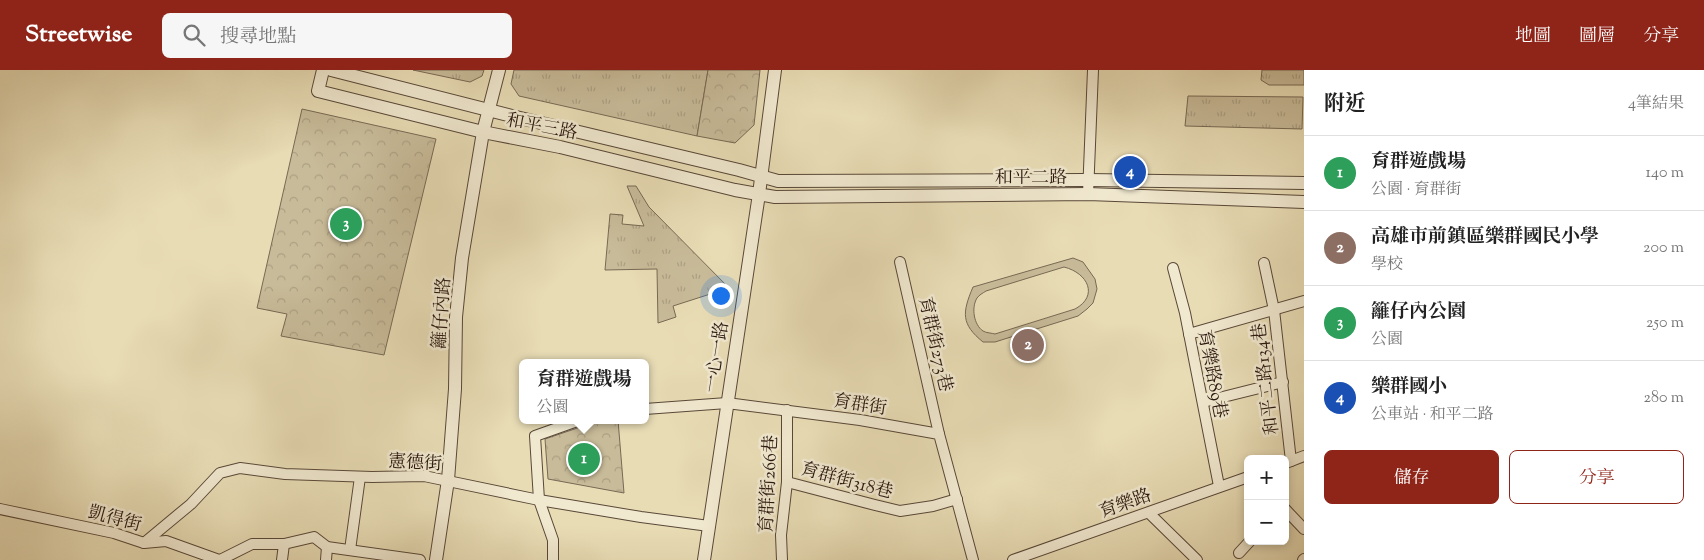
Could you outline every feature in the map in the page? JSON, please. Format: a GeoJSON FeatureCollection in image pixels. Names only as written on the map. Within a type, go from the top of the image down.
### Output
{"type":"FeatureCollection","features":[{"type":"Feature","properties":{"kind":"street","name":"和平三路"},"geometry":{"type":"LineString","coordinates":[[322,70],[318,91],[483,132],[560,147],[758,194]]}},
{"type":"Feature","properties":{"kind":"street","name":"和平三路"},"geometry":{"type":"LineString","coordinates":[[331,70],[761,177]]}},
{"type":"Feature","properties":{"kind":"street","name":"籬仔內路"},"geometry":{"type":"LineString","coordinates":[[436,560],[448,480],[455,389],[456,317],[460,278],[483,132],[499,70]]}},
{"type":"Feature","properties":{"kind":"street","name":"一心一路"},"geometry":{"type":"LineString","coordinates":[[704,560],[775,70]]}},
{"type":"Feature","properties":{"kind":"street"},"geometry":{"type":"LineString","coordinates":[[1088,194],[1093,70]]}},
{"type":"Feature","properties":{"kind":"street","name":"和平二路"},"geometry":{"type":"LineString","coordinates":[[761,177],[778,181],[1088,180],[1304,183]]}},
{"type":"Feature","properties":{"kind":"street","name":"和平二路"},"geometry":{"type":"LineString","coordinates":[[758,194],[775,197],[1088,194],[1304,202]]}},
{"type":"Feature","properties":{"kind":"street","name":"育群街273巷"},"geometry":{"type":"LineString","coordinates":[[900,262],[939,434]]}},
{"type":"Feature","properties":{"kind":"street","name":"和平二路134巷"},"geometry":{"type":"LineString","coordinates":[[1264,263],[1274,310],[1283,382],[1288,455]]}},
{"type":"Feature","properties":{"kind":"street","name":"育樂路89巷"},"geometry":{"type":"LineString","coordinates":[[1173,268],[1189,334],[1219,486]]}},
{"type":"Feature","properties":{"kind":"street"},"geometry":{"type":"LineString","coordinates":[[1189,334],[1304,301]]}},
{"type":"Feature","properties":{"kind":"street"},"geometry":{"type":"LineString","coordinates":[[1203,402],[1283,382]]}},
{"type":"Feature","properties":{"kind":"street","name":"育群街"},"geometry":{"type":"LineString","coordinates":[[649,409],[727,403],[860,420],[939,434]]}},
{"type":"Feature","properties":{"kind":"street","name":"育群街266巷"},"geometry":{"type":"LineString","coordinates":[[782,560],[781,535],[787,482],[787,410]]}},
{"type":"Feature","properties":{"kind":"street"},"geometry":{"type":"LineString","coordinates":[[553,560],[553,540],[539,500],[535,436],[569,424]]}},
{"type":"Feature","properties":{"kind":"street"},"geometry":{"type":"LineString","coordinates":[[939,434],[973,560]]}},
{"type":"Feature","properties":{"kind":"street"},"geometry":{"type":"LineString","coordinates":[[1289,462],[1304,456]]}},
{"type":"Feature","properties":{"kind":"street","name":"憲德街"},"geometry":{"type":"LineString","coordinates":[[144,543],[191,504],[220,472],[240,468],[285,474],[360,477],[424,476],[539,500],[709,526]]}},
{"type":"Feature","properties":{"kind":"street"},"geometry":{"type":"LineString","coordinates":[[350,550],[360,477]]}},
{"type":"Feature","properties":{"kind":"street","name":"育樂路"},"geometry":{"type":"LineString","coordinates":[[1013,560],[1030,557],[1244,478]]}},
{"type":"Feature","properties":{"kind":"street","name":"育群街318巷"},"geometry":{"type":"LineString","coordinates":[[787,482],[900,511],[933,506],[957,499]]}},
{"type":"Feature","properties":{"kind":"street","name":"凱得街"},"geometry":{"type":"LineString","coordinates":[[0,509],[114,532],[144,543],[166,540],[220,560],[252,544],[284,544],[314,537],[328,546],[420,560]]}},
{"type":"Feature","properties":{"kind":"street"},"geometry":{"type":"LineString","coordinates":[[1149,512],[1196,560]]}},
{"type":"Feature","properties":{"kind":"street"},"geometry":{"type":"LineString","coordinates":[[1289,513],[1304,530]]}},
{"type":"Feature","properties":{"kind":"street"},"geometry":{"type":"LineString","coordinates":[[282,560],[284,544]]}},
{"type":"Feature","properties":{"kind":"street"},"geometry":{"type":"LineString","coordinates":[[1239,552],[1246,545]]}},
{"type":"Feature","properties":{"kind":"street"},"geometry":{"type":"LineString","coordinates":[[326,560],[328,546]]}},
{"type":"Feature","properties":{"kind":"green space"},"geometry":{"type":"Polygon","coordinates":[[[413,70],[484,70],[482,76],[470,82],[413,70]]]}},
{"type":"Feature","properties":{"kind":"green space"},"geometry":{"type":"Polygon","coordinates":[[[514,70],[708,70],[697,136],[519,96],[511,84],[514,70]]]}},
{"type":"Feature","properties":{"kind":"green space"},"geometry":{"type":"Polygon","coordinates":[[[708,70],[760,70],[754,125],[735,143],[697,136],[708,70]]]}},
{"type":"Feature","properties":{"kind":"green space"},"geometry":{"type":"Polygon","coordinates":[[[1262,70],[1304,70],[1304,85],[1269,85],[1261,80],[1262,70]]]}},
{"type":"Feature","properties":{"kind":"green space"},"geometry":{"type":"Polygon","coordinates":[[[1188,96],[1303,97],[1302,129],[1185,126],[1188,96]]]}},
{"type":"Feature","properties":{"kind":"green space"},"geometry":{"type":"Polygon","coordinates":[[[302,109],[436,139],[384,355],[281,336],[287,314],[257,308],[302,109]]]}},
{"type":"Feature","properties":{"kind":"green space"},"geometry":{"type":"Polygon","coordinates":[[[627,186],[636,186],[649,207],[729,288],[673,306],[676,317],[658,323],[657,269],[605,270],[610,214],[623,215],[622,224],[644,226],[627,186]]]}},
{"type":"Feature","properties":{"kind":"green space"},"geometry":{"type":"Polygon","coordinates":[[[1073,258],[1083,262],[1095,279],[1097,289],[1093,303],[1078,316],[995,342],[983,342],[967,324],[967,304],[973,287],[1073,258]],[[1064,267],[986,291],[975,302],[974,311],[977,325],[984,332],[995,334],[1075,309],[1087,298],[1088,285],[1079,274],[1064,267]]]}},
{"type":"Feature","properties":{"kind":"green space"},"geometry":{"type":"Polygon","coordinates":[[[589,424],[618,424],[624,493],[548,479],[545,439],[589,424]]]}},
{"type":"Feature","properties":{"kind":"place","name":"樂群國小"},"geometry":{"type":"Point","coordinates":[1130,172]}},
{"type":"Feature","properties":{"kind":"place","name":"籬仔內公園"},"geometry":{"type":"Point","coordinates":[346,224]}},
{"type":"Feature","properties":{"kind":"place","name":"高雄市前鎮區樂群國民小學"},"geometry":{"type":"Point","coordinates":[1028,345]}},
{"type":"Feature","properties":{"kind":"place","name":"育群遊戲場"},"geometry":{"type":"Point","coordinates":[584,459]}}]}
